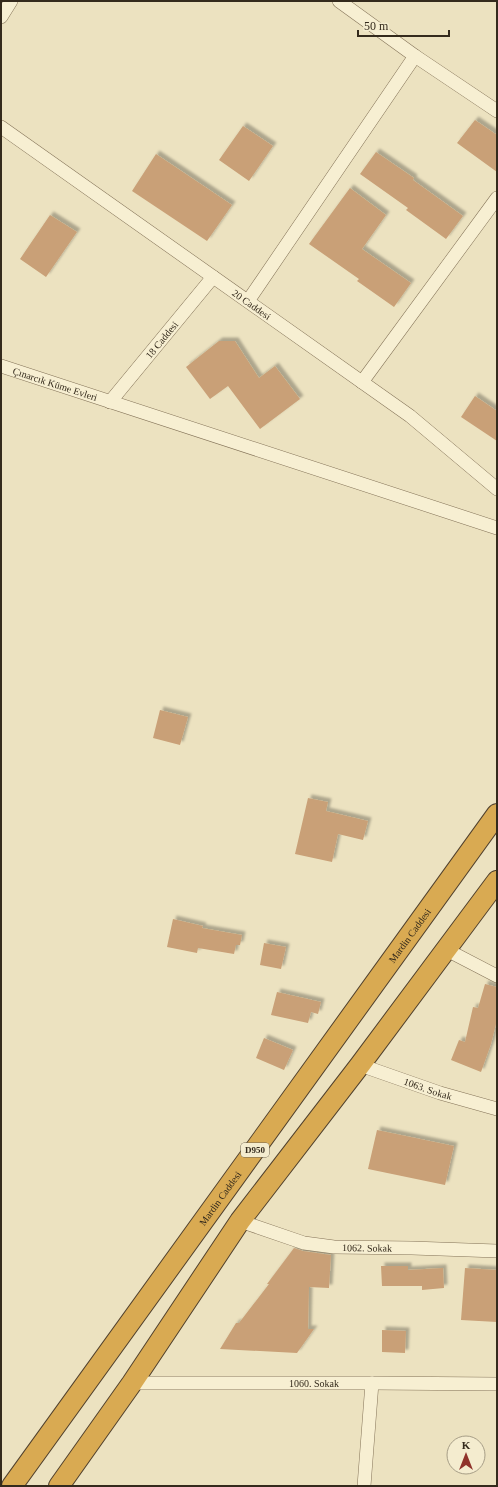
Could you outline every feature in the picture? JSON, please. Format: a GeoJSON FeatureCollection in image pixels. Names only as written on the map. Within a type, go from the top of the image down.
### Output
{"type":"FeatureCollection","features":[{"type":"Feature","properties":{"kind":"highway","name":"Mardin Caddesi"},"geometry":{"type":"LineString","coordinates":[[12,1486],[497,814]]}},
{"type":"Feature","properties":{"kind":"highway"},"geometry":{"type":"LineString","coordinates":[[59,1486],[132,1383],[240,1221],[360,1065],[497,881]]}},
{"type":"Feature","properties":{"kind":"street"},"geometry":{"type":"LineString","coordinates":[[1,17],[12,1]]}},
{"type":"Feature","properties":{"kind":"street"},"geometry":{"type":"LineString","coordinates":[[339,1],[415,56],[497,112]]}},
{"type":"Feature","properties":{"kind":"street"},"geometry":{"type":"LineString","coordinates":[[248,301],[415,56]]}},
{"type":"Feature","properties":{"kind":"street","name":"20 Caddesi"},"geometry":{"type":"LineString","coordinates":[[1,127],[410,416],[497,489]]}},
{"type":"Feature","properties":{"kind":"street"},"geometry":{"type":"LineString","coordinates":[[362,382],[497,198]]}},
{"type":"Feature","properties":{"kind":"street","name":"18 Caddesi"},"geometry":{"type":"LineString","coordinates":[[110,402],[213,277]]}},
{"type":"Feature","properties":{"kind":"street","name":"Çınarcık Küme Evleri"},"geometry":{"type":"LineString","coordinates":[[1,366],[497,528]]}},
{"type":"Feature","properties":{"kind":"street"},"geometry":{"type":"LineString","coordinates":[[445,950],[497,976]]}},
{"type":"Feature","properties":{"kind":"street","name":"1063. Sokak"},"geometry":{"type":"LineString","coordinates":[[360,1065],[440,1093],[497,1109]]}},
{"type":"Feature","properties":{"kind":"street","name":"1062. Sokak"},"geometry":{"type":"LineString","coordinates":[[240,1221],[304,1243],[334,1247],[497,1251]]}},
{"type":"Feature","properties":{"kind":"street","name":"1060. Sokak"},"geometry":{"type":"LineString","coordinates":[[132,1383],[497,1384]]}},
{"type":"Feature","properties":{"kind":"street"},"geometry":{"type":"LineString","coordinates":[[364,1486],[372,1383]]}},
{"type":"Feature","properties":{"kind":"building"},"geometry":{"type":"Polygon","coordinates":[[[475,120],[497,135],[497,172],[457,143],[475,120]]]}},
{"type":"Feature","properties":{"kind":"building"},"geometry":{"type":"Polygon","coordinates":[[[243,126],[273,146],[249,181],[219,160],[243,126]]]}},
{"type":"Feature","properties":{"kind":"building"},"geometry":{"type":"Polygon","coordinates":[[[376,152],[414,178],[413,180],[463,216],[446,239],[406,210],[408,208],[360,174],[376,152]]]}},
{"type":"Feature","properties":{"kind":"building"},"geometry":{"type":"Polygon","coordinates":[[[156,154],[232,205],[207,241],[132,191],[156,154]]]}},
{"type":"Feature","properties":{"kind":"building"},"geometry":{"type":"Polygon","coordinates":[[[350,188],[386,215],[362,249],[411,283],[394,307],[357,281],[359,279],[309,244],[350,188]]]}},
{"type":"Feature","properties":{"kind":"building"},"geometry":{"type":"Polygon","coordinates":[[[50,215],[77,232],[46,277],[20,259],[50,215]]]}},
{"type":"Feature","properties":{"kind":"building"},"geometry":{"type":"Polygon","coordinates":[[[219,341],[235,341],[259,378],[275,366],[300,399],[260,429],[228,386],[210,399],[186,367],[219,341]]]}},
{"type":"Feature","properties":{"kind":"building"},"geometry":{"type":"Polygon","coordinates":[[[475,396],[497,411],[497,441],[461,417],[475,396]]]}},
{"type":"Feature","properties":{"kind":"building"},"geometry":{"type":"Polygon","coordinates":[[[160,710],[188,717],[180,745],[153,738],[160,710]]]}},
{"type":"Feature","properties":{"kind":"building"},"geometry":{"type":"Polygon","coordinates":[[[308,798],[328,802],[326,811],[368,821],[363,840],[338,834],[332,862],[295,854],[308,798]]]}},
{"type":"Feature","properties":{"kind":"building"},"geometry":{"type":"Polygon","coordinates":[[[173,919],[203,926],[202,928],[242,935],[240,945],[236,945],[234,954],[198,948],[197,953],[167,947],[173,919]]]}},
{"type":"Feature","properties":{"kind":"building"},"geometry":{"type":"Polygon","coordinates":[[[264,943],[286,947],[281,969],[260,965],[264,943]]]}},
{"type":"Feature","properties":{"kind":"building"},"geometry":{"type":"Polygon","coordinates":[[[485,984],[497,987],[497,1020],[491,1044],[481,1072],[451,1060],[459,1040],[465,1042],[473,1007],[478,1008],[485,984]]]}},
{"type":"Feature","properties":{"kind":"building"},"geometry":{"type":"Polygon","coordinates":[[[277,992],[321,1002],[318,1014],[311,1012],[308,1023],[271,1015],[277,992]]]}},
{"type":"Feature","properties":{"kind":"building"},"geometry":{"type":"Polygon","coordinates":[[[264,1038],[293,1050],[284,1070],[256,1058],[264,1038]]]}},
{"type":"Feature","properties":{"kind":"building"},"geometry":{"type":"Polygon","coordinates":[[[377,1130],[454,1146],[445,1185],[368,1169],[377,1130]]]}},
{"type":"Feature","properties":{"kind":"building"},"geometry":{"type":"Polygon","coordinates":[[[294,1248],[303,1251],[331,1255],[329,1288],[309,1287],[308,1329],[314,1329],[297,1353],[220,1349],[236,1323],[239,1323],[294,1248]]]}},
{"type":"Feature","properties":{"kind":"building"},"geometry":{"type":"Polygon","coordinates":[[[381,1266],[408,1266],[408,1270],[443,1268],[444,1288],[422,1290],[422,1286],[382,1286],[381,1266]]]}},
{"type":"Feature","properties":{"kind":"building"},"geometry":{"type":"Polygon","coordinates":[[[465,1268],[497,1270],[497,1322],[461,1320],[465,1268]]]}},
{"type":"Feature","properties":{"kind":"building"},"geometry":{"type":"Polygon","coordinates":[[[382,1330],[406,1331],[405,1353],[382,1352],[382,1330]]]}}]}
